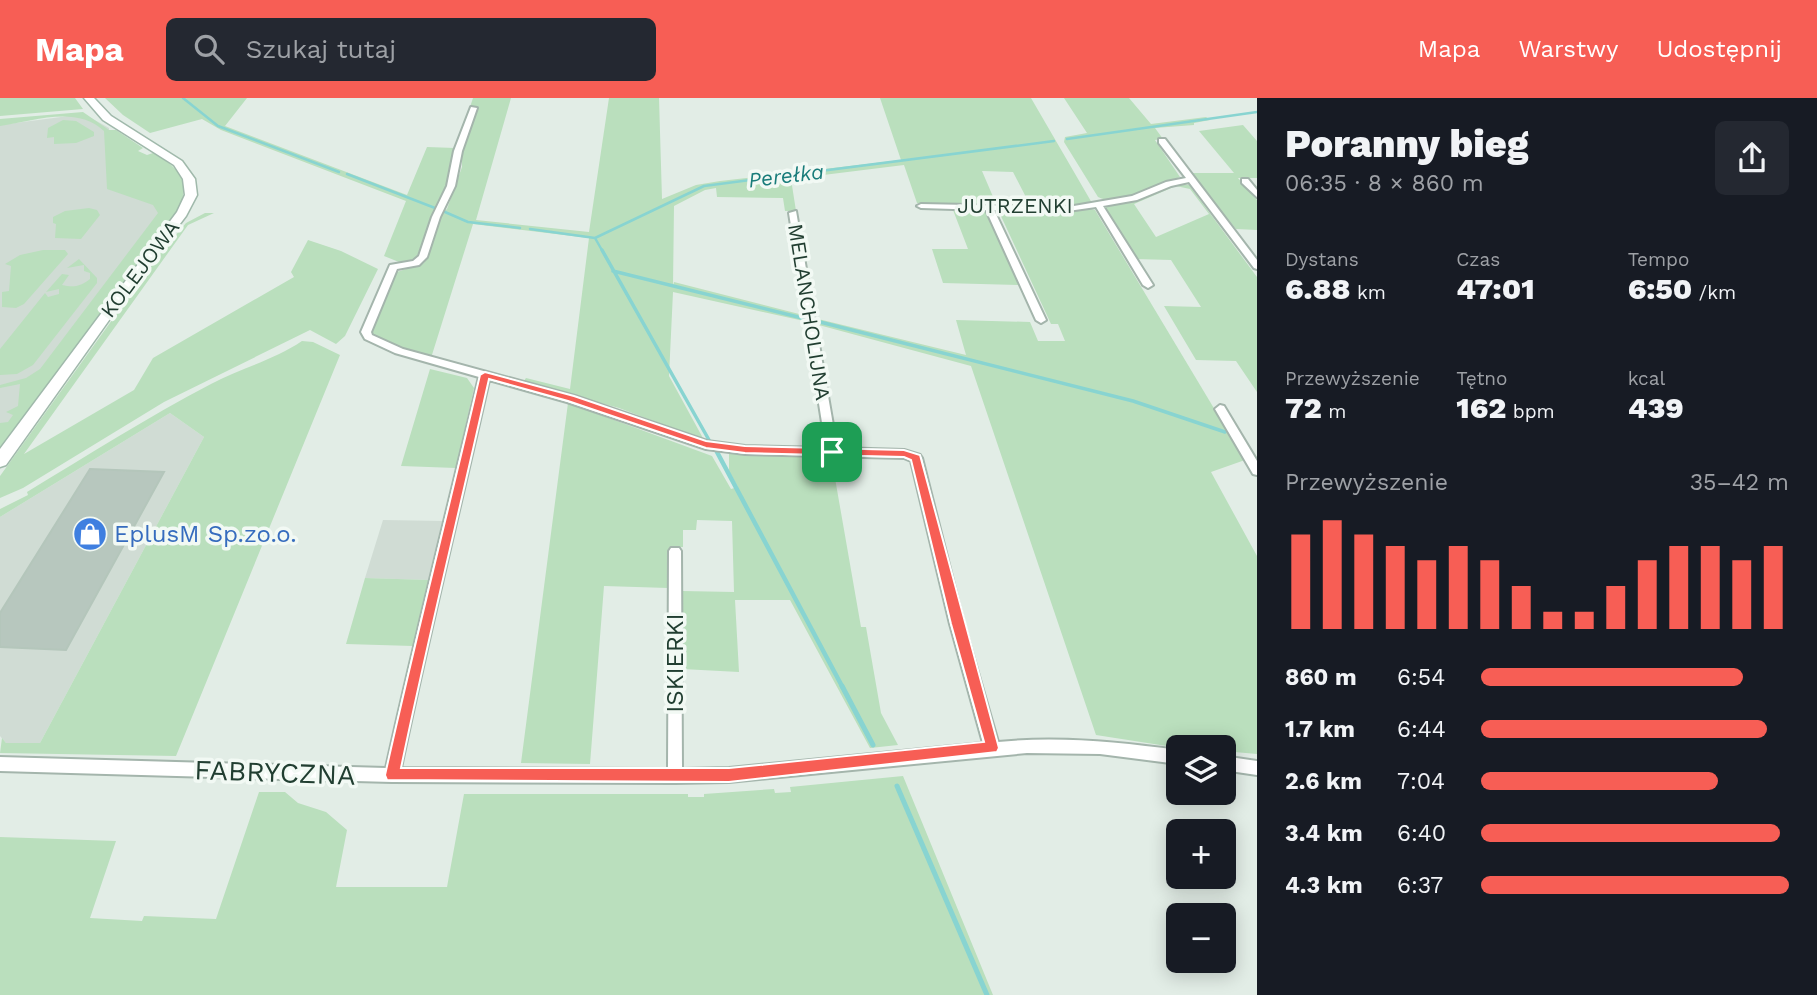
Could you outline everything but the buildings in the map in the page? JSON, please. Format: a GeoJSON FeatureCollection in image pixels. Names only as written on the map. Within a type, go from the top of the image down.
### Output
{"type":"FeatureCollection","features":[{"type":"Feature","properties":{"kind":"street","name":"KOLEJOWA"},"geometry":{"type":"LineString","coordinates":[[0,461],[139,268],[182,213],[191,195],[190,179],[178,163],[107,118],[89,98]]}},
{"type":"Feature","properties":{"kind":"street"},"geometry":{"type":"LineString","coordinates":[[473,108],[442,208],[421,260],[393,267],[366,332],[368,337],[399,351],[571,399],[706,444],[745,450],[904,454],[916,457],[957,624],[992,748]]}},
{"type":"Feature","properties":{"kind":"street"},"geometry":{"type":"LineString","coordinates":[[1162,141],[1257,266]]}},
{"type":"Feature","properties":{"kind":"street","name":"JUTRZENKI"},"geometry":{"type":"LineString","coordinates":[[921,206],[1068,209],[1134,198],[1169,184],[1190,180]]}},
{"type":"Feature","properties":{"kind":"street"},"geometry":{"type":"LineString","coordinates":[[1245,181],[1257,195]]}},
{"type":"Feature","properties":{"kind":"street"},"geometry":{"type":"LineString","coordinates":[[1098,204],[1147,285]]}},
{"type":"Feature","properties":{"kind":"street"},"geometry":{"type":"LineString","coordinates":[[989,207],[1041,320]]}},
{"type":"Feature","properties":{"kind":"street","name":"MELANCHOLIJNA"},"geometry":{"type":"LineString","coordinates":[[793,213],[832,452]]}},
{"type":"Feature","properties":{"kind":"street"},"geometry":{"type":"LineString","coordinates":[[392,775],[423,631],[485,375]]}},
{"type":"Feature","properties":{"kind":"street"},"geometry":{"type":"LineString","coordinates":[[1220,409],[1257,471]]}},
{"type":"Feature","properties":{"kind":"street","name":"ISKIERKI"},"geometry":{"type":"LineString","coordinates":[[675,551],[675,776]]}},
{"type":"Feature","properties":{"kind":"street","name":"FABRYCZNA"},"geometry":{"type":"LineString","coordinates":[[0,764],[392,775],[675,776],[741,774],[992,748],[1100,747],[1166,755]]}},
{"type":"Feature","properties":{"kind":"street"},"geometry":{"type":"LineString","coordinates":[[1236,765],[1257,768]]}},
{"type":"Feature","properties":{"kind":"shaded area"},"geometry":{"type":"Polygon","coordinates":[[[84,114],[109,128],[110,185],[169,206],[0,435],[0,125],[84,114]]]}},
{"type":"Feature","properties":{"kind":"shaded area"},"geometry":{"type":"Polygon","coordinates":[[[170,413],[204,437],[40,743],[6,743],[0,736],[0,517],[170,413]]]}},
{"type":"Feature","properties":{"kind":"shaded area"},"geometry":{"type":"Polygon","coordinates":[[[383,520],[444,521],[430,580],[365,578],[383,520]]]}},
{"type":"Feature","properties":{"kind":"green space"},"geometry":{"type":"Polygon","coordinates":[[[0,98],[75,98],[83,109],[0,116],[0,98]]]}},
{"type":"Feature","properties":{"kind":"green space"},"geometry":{"type":"Polygon","coordinates":[[[105,98],[247,98],[225,126],[407,195],[427,147],[455,148],[444,192],[416,261],[404,264],[384,256],[406,201],[221,130],[202,119],[150,133],[123,115],[105,98]]]}},
{"type":"Feature","properties":{"kind":"green space"},"geometry":{"type":"Polygon","coordinates":[[[473,98],[511,98],[476,220],[589,232],[609,98],[659,98],[662,199],[696,185],[720,181],[901,160],[880,98],[1031,98],[1092,203],[1064,207],[1029,203],[1013,172],[982,171],[994,199],[1001,203],[917,203],[904,165],[791,179],[796,211],[785,211],[783,198],[717,197],[716,188],[705,190],[674,206],[673,286],[674,282],[803,315],[804,321],[673,292],[669,376],[704,440],[619,408],[523,382],[526,378],[570,389],[589,238],[473,224],[431,358],[391,345],[371,333],[394,273],[424,263],[440,214],[447,209],[462,167],[462,149],[476,108],[470,107],[473,98]]]}},
{"type":"Feature","properties":{"kind":"green space"},"geometry":{"type":"Polygon","coordinates":[[[1064,98],[1129,98],[1151,124],[1206,117],[1210,120],[1194,125],[1155,128],[1163,139],[1155,140],[1180,177],[1128,198],[1107,200],[1098,197],[1064,142],[1065,137],[1087,133],[1064,98]]]}},
{"type":"Feature","properties":{"kind":"green space"},"geometry":{"type":"Polygon","coordinates":[[[83,112],[143,148],[138,151],[147,155],[153,153],[164,159],[182,180],[183,198],[172,219],[0,450],[0,423],[8,422],[13,415],[6,412],[18,406],[20,384],[0,388],[0,385],[26,378],[40,369],[158,213],[153,205],[107,189],[104,131],[93,123],[68,117],[54,117],[0,126],[0,119],[83,112]]]}},
{"type":"Feature","properties":{"kind":"green space"},"geometry":{"type":"Polygon","coordinates":[[[63,120],[76,121],[94,132],[94,136],[76,143],[54,144],[54,137],[47,138],[48,128],[63,120]]]}},
{"type":"Feature","properties":{"kind":"green space"},"geometry":{"type":"Polygon","coordinates":[[[1243,125],[1257,141],[1257,178],[1238,178],[1257,200],[1257,230],[1236,229],[1189,173],[1234,173],[1199,131],[1243,125]]]}},
{"type":"Feature","properties":{"kind":"green space"},"geometry":{"type":"Polygon","coordinates":[[[1173,184],[1189,185],[1257,277],[1257,392],[1236,361],[1196,360],[1164,306],[1201,307],[1171,260],[1135,259],[1104,210],[1107,205],[1132,201],[1173,184]],[[1176,186],[1134,204],[1156,237],[1209,214],[1190,189],[1176,186]]]}},
{"type":"Feature","properties":{"kind":"green space"},"geometry":{"type":"Polygon","coordinates":[[[89,208],[97,210],[100,215],[81,239],[55,238],[56,224],[53,223],[53,217],[65,211],[89,208]]]}},
{"type":"Feature","properties":{"kind":"green space"},"geometry":{"type":"Polygon","coordinates":[[[953,210],[981,210],[988,213],[1020,285],[943,283],[932,249],[968,249],[953,210]]]}},
{"type":"Feature","properties":{"kind":"green space"},"geometry":{"type":"Polygon","coordinates":[[[1005,210],[1095,210],[1245,460],[1211,472],[1257,556],[1257,754],[1236,752],[1236,735],[1166,735],[1166,746],[1096,735],[971,366],[815,324],[814,318],[966,355],[956,320],[1030,322],[1038,341],[1065,341],[1058,324],[1051,324],[1000,214],[1005,210]]]}},
{"type":"Feature","properties":{"kind":"green space"},"geometry":{"type":"Polygon","coordinates":[[[205,213],[214,213],[188,225],[24,454],[134,390],[153,358],[294,277],[291,272],[308,240],[341,251],[378,269],[345,336],[336,344],[310,330],[164,402],[23,488],[0,498],[0,476],[158,256],[186,223],[205,213]]]}},
{"type":"Feature","properties":{"kind":"green space"},"geometry":{"type":"Polygon","coordinates":[[[43,250],[65,250],[68,254],[24,304],[16,308],[2,307],[2,292],[9,291],[11,266],[5,264],[20,255],[43,250]]]}},
{"type":"Feature","properties":{"kind":"green space"},"geometry":{"type":"Polygon","coordinates":[[[79,259],[97,278],[97,283],[33,365],[17,374],[0,375],[0,349],[45,293],[48,297],[59,294],[59,289],[46,292],[62,274],[69,275],[62,285],[66,286],[77,286],[90,279],[90,273],[84,271],[84,265],[67,268],[79,259]]]}},
{"type":"Feature","properties":{"kind":"green space"},"geometry":{"type":"Polygon","coordinates":[[[302,341],[313,342],[340,355],[176,756],[0,753],[2,738],[6,743],[40,743],[204,437],[170,413],[0,517],[0,509],[28,495],[27,492],[118,436],[222,378],[302,341]]]}},
{"type":"Feature","properties":{"kind":"green space"},"geometry":{"type":"Polygon","coordinates":[[[430,369],[467,378],[474,388],[456,468],[401,466],[430,369]]]}},
{"type":"Feature","properties":{"kind":"green space"},"geometry":{"type":"Polygon","coordinates":[[[568,403],[712,456],[731,489],[738,487],[729,471],[729,452],[826,456],[832,461],[861,627],[866,627],[881,713],[898,745],[870,748],[790,600],[735,600],[739,672],[682,669],[682,591],[734,592],[732,521],[697,520],[696,530],[683,530],[683,547],[669,547],[668,588],[604,586],[590,764],[521,763],[568,403]]]}},
{"type":"Feature","properties":{"kind":"green space"},"geometry":{"type":"Polygon","coordinates":[[[365,578],[430,580],[413,646],[346,644],[365,578]]]}},
{"type":"Feature","properties":{"kind":"green space"},"geometry":{"type":"Polygon","coordinates":[[[903,776],[993,995],[0,995],[0,837],[116,841],[90,918],[142,921],[144,916],[216,919],[259,792],[285,792],[298,803],[326,812],[347,830],[336,887],[447,887],[464,794],[688,794],[688,797],[704,797],[704,794],[774,789],[775,793],[791,792],[790,787],[903,776]]]}},
{"type":"Feature","properties":{"kind":"waterway","name":"Perełka"},"geometry":{"type":"LineString","coordinates":[[183,98],[218,126],[339,172]]}},
{"type":"Feature","properties":{"kind":"waterway","name":"Perełka"},"geometry":{"type":"LineString","coordinates":[[1067,139],[1257,112]]}},
{"type":"Feature","properties":{"kind":"waterway","name":"Perełka"},"geometry":{"type":"LineString","coordinates":[[595,238],[704,186],[1054,141]]}},
{"type":"Feature","properties":{"kind":"waterway","name":"Perełka"},"geometry":{"type":"LineString","coordinates":[[347,174],[435,208]]}},
{"type":"Feature","properties":{"kind":"waterway","name":"Perełka"},"geometry":{"type":"LineString","coordinates":[[445,212],[468,222],[520,228]]}},
{"type":"Feature","properties":{"kind":"waterway","name":"Perełka"},"geometry":{"type":"LineString","coordinates":[[530,229],[595,238]]}},
{"type":"Feature","properties":{"kind":"waterway"},"geometry":{"type":"LineString","coordinates":[[595,238],[603,252]]}},
{"type":"Feature","properties":{"kind":"waterway"},"geometry":{"type":"LineString","coordinates":[[602,250],[614,271]]}},
{"type":"Feature","properties":{"kind":"waterway"},"geometry":{"type":"LineString","coordinates":[[614,271],[802,318]]}},
{"type":"Feature","properties":{"kind":"waterway"},"geometry":{"type":"LineString","coordinates":[[614,271],[709,440]]}},
{"type":"Feature","properties":{"kind":"waterway"},"geometry":{"type":"LineString","coordinates":[[816,321],[1133,401],[1225,432]]}},
{"type":"Feature","properties":{"kind":"waterway"},"geometry":{"type":"LineString","coordinates":[[717,452],[843,688]]}},
{"type":"Feature","properties":{"kind":"waterway"},"geometry":{"type":"LineString","coordinates":[[842,686],[873,745]]}},
{"type":"Feature","properties":{"kind":"waterway"},"geometry":{"type":"LineString","coordinates":[[897,786],[987,995]]}},
{"type":"Feature","properties":{"kind":"place","name":"EplusM Sp.zo.o."},"geometry":{"type":"Point","coordinates":[90,534]}},
{"type":"Feature","properties":{"kind":"route"},"geometry":{"type":"LineString","coordinates":[[485,375],[571,399],[706,444],[745,450],[832,452],[904,454],[916,457],[957,624],[992,748],[729,775],[392,775],[423,631],[485,375]]}}]}
